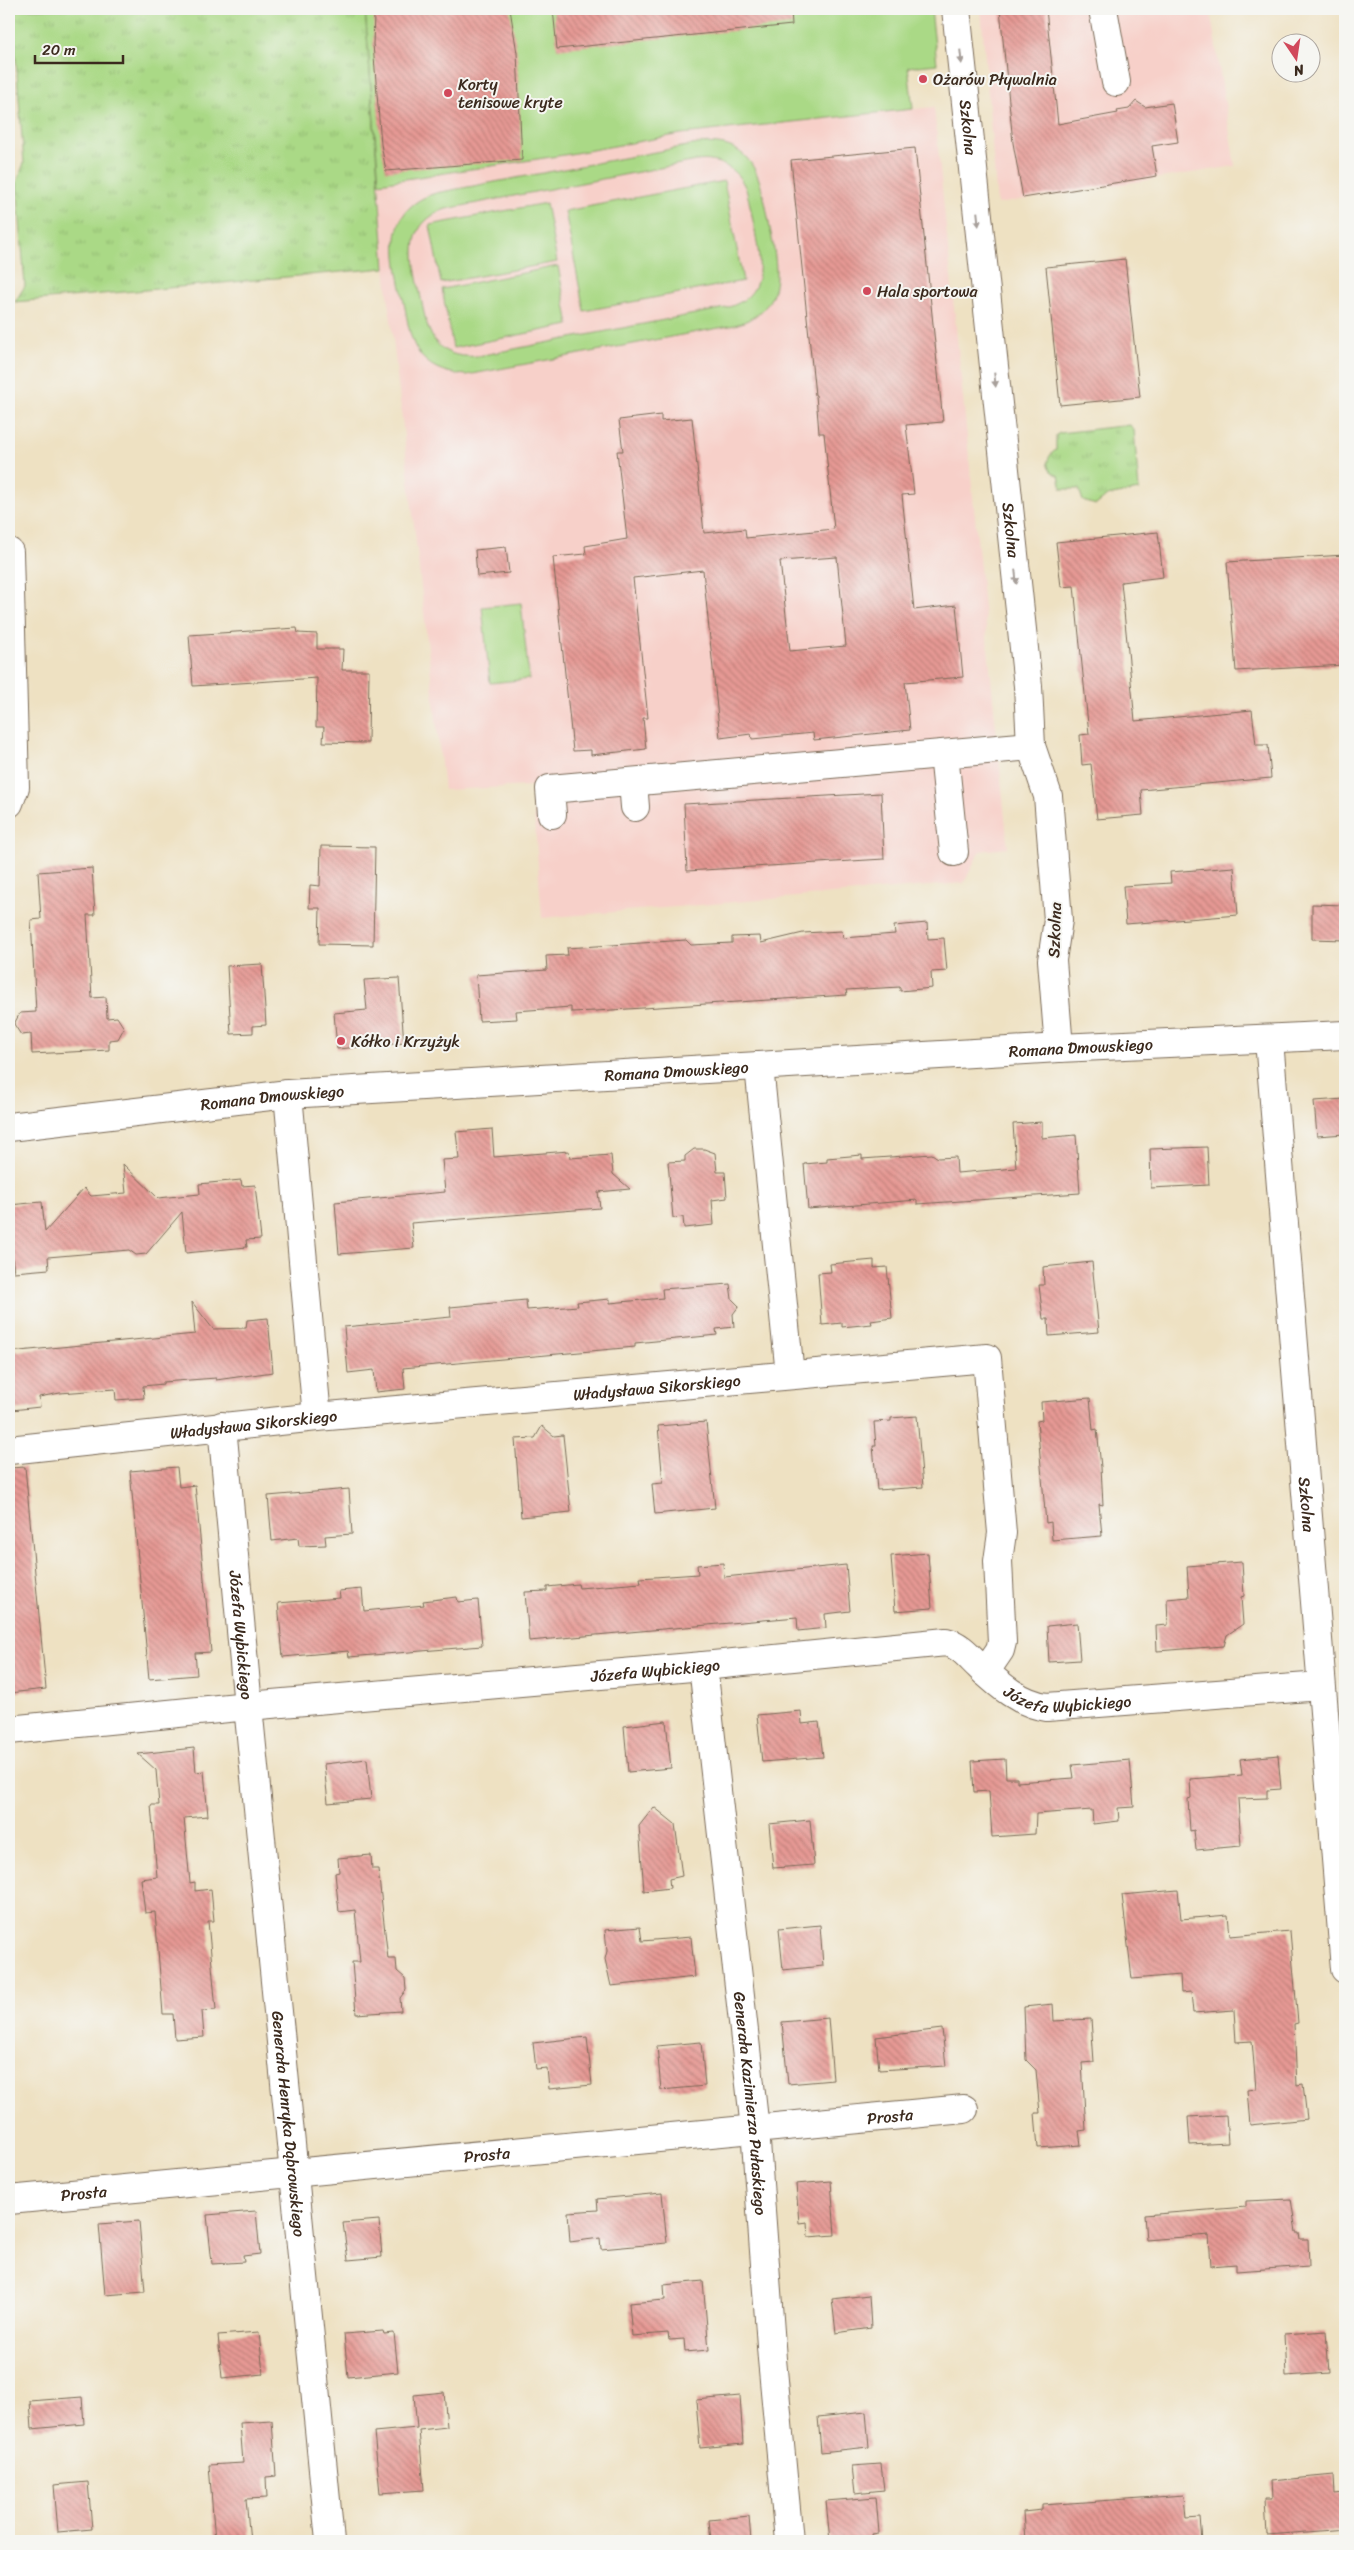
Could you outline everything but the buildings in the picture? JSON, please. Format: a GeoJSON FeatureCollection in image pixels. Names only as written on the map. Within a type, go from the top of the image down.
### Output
{"type":"FeatureCollection","features":[{"type":"Feature","properties":{"kind":"street","name":"Szkolna"},"geometry":{"type":"LineString","coordinates":[[956,9],[1028,686],[1031,746],[1048,796],[1058,920],[1052,960],[1059,1048]]}},
{"type":"Feature","properties":{"kind":"street"},"geometry":{"type":"LineString","coordinates":[[1103,9],[1116,82]]}},
{"type":"Feature","properties":{"kind":"street"},"geometry":{"type":"LineString","coordinates":[[9,552],[15,787],[9,804]]}},
{"type":"Feature","properties":{"kind":"street"},"geometry":{"type":"LineString","coordinates":[[552,814],[550,789],[634,794],[944,754],[1031,746]]}},
{"type":"Feature","properties":{"kind":"street"},"geometry":{"type":"LineString","coordinates":[[944,754],[954,852]]}},
{"type":"Feature","properties":{"kind":"street","name":"Romana Dmowskiego"},"geometry":{"type":"LineString","coordinates":[[9,1127],[288,1094],[1059,1048],[1345,1036]]}},
{"type":"Feature","properties":{"kind":"street","name":"Szkolna"},"geometry":{"type":"LineString","coordinates":[[1269,1040],[1345,1969]]}},
{"type":"Feature","properties":{"kind":"street"},"geometry":{"type":"LineString","coordinates":[[758,1066],[790,1375]]}},
{"type":"Feature","properties":{"kind":"street"},"geometry":{"type":"LineString","coordinates":[[288,1094],[317,1417]]}},
{"type":"Feature","properties":{"kind":"street","name":"Władysława Sikorskiego"},"geometry":{"type":"LineString","coordinates":[[9,1450],[317,1417],[987,1358],[1002,1533],[998,1561],[1002,1633],[1000,1650],[985,1672]]}},
{"type":"Feature","properties":{"kind":"street","name":"Józefa Wybickiego"},"geometry":{"type":"LineString","coordinates":[[222,1426],[248,1706],[703,1666],[946,1642],[953,1643],[964,1651],[985,1672],[1018,1698],[1035,1706],[1047,1707],[1321,1686]]}},
{"type":"Feature","properties":{"kind":"street","name":"Generała Kazimierza Pułaskiego"},"geometry":{"type":"LineString","coordinates":[[703,1666],[755,2129],[789,2541]]}},
{"type":"Feature","properties":{"kind":"street"},"geometry":{"type":"LineString","coordinates":[[9,1730],[248,1706]]}},
{"type":"Feature","properties":{"kind":"street","name":"Generała Henryka Dąbrowskiego"},"geometry":{"type":"LineString","coordinates":[[248,1706],[330,2541]]}},
{"type":"Feature","properties":{"kind":"street","name":"Prosta"},"geometry":{"type":"LineString","coordinates":[[9,2200],[964,2109]]}},
{"type":"Feature","properties":{"kind":"shaded area"},"geometry":{"type":"Polygon","coordinates":[[[981,9],[1210,9],[1235,166],[997,204],[981,9]]]}},
{"type":"Feature","properties":{"kind":"shaded area"},"geometry":{"type":"Polygon","coordinates":[[[934,107],[1008,848],[980,851],[964,883],[542,918],[532,786],[444,790],[385,268],[379,183],[564,155],[681,134],[934,107]]]}},
{"type":"Feature","properties":{"kind":"green space"},"geometry":{"type":"Polygon","coordinates":[[[12,9],[365,9],[385,268],[15,302],[25,286],[17,182],[24,163],[12,9]]]}},
{"type":"Feature","properties":{"kind":"green space"},"geometry":{"type":"Polygon","coordinates":[[[365,9],[931,9],[937,64],[908,67],[913,109],[681,134],[564,155],[379,183],[365,9]]]}},
{"type":"Feature","properties":{"kind":"green space"},"geometry":{"type":"Polygon","coordinates":[[[698,144],[717,144],[732,148],[743,155],[752,165],[763,191],[775,254],[776,270],[772,297],[764,308],[752,318],[735,325],[467,375],[454,374],[432,365],[422,357],[414,345],[408,324],[396,254],[396,238],[399,224],[406,211],[418,201],[436,193],[698,144]],[[704,160],[446,209],[433,215],[417,233],[414,255],[417,280],[426,319],[434,340],[441,348],[451,353],[463,356],[478,356],[726,308],[739,303],[749,296],[755,287],[759,267],[757,244],[746,189],[732,170],[719,163],[704,160]]]}},
{"type":"Feature","properties":{"kind":"green space"},"geometry":{"type":"Polygon","coordinates":[[[724,181],[743,281],[584,311],[565,211],[724,181]]]}},
{"type":"Feature","properties":{"kind":"green space"},"geometry":{"type":"Polygon","coordinates":[[[546,203],[557,262],[441,283],[430,225],[546,203]]]}},
{"type":"Feature","properties":{"kind":"green space"},"geometry":{"type":"Polygon","coordinates":[[[558,266],[569,325],[453,348],[442,289],[558,266]]]}},
{"type":"Feature","properties":{"kind":"green space"},"geometry":{"type":"Polygon","coordinates":[[[1130,425],[1134,430],[1139,490],[1107,496],[1096,505],[1083,501],[1079,489],[1062,489],[1059,476],[1051,471],[1048,464],[1049,457],[1056,450],[1056,435],[1130,425]]]}},
{"type":"Feature","properties":{"kind":"green space"},"geometry":{"type":"Polygon","coordinates":[[[521,603],[529,679],[490,683],[482,607],[521,603]]]}},
{"type":"Feature","properties":{"kind":"place","name":"Ożarów Pływalnia"},"geometry":{"type":"Point","coordinates":[923,79]}},
{"type":"Feature","properties":{"kind":"place","name":"Korty tenisowe kryte"},"geometry":{"type":"Point","coordinates":[448,93]}},
{"type":"Feature","properties":{"kind":"place","name":"Hala sportowa"},"geometry":{"type":"Point","coordinates":[867,291]}},
{"type":"Feature","properties":{"kind":"place","name":"Kółko i Krzyżyk"},"geometry":{"type":"Point","coordinates":[341,1041]}}]}
